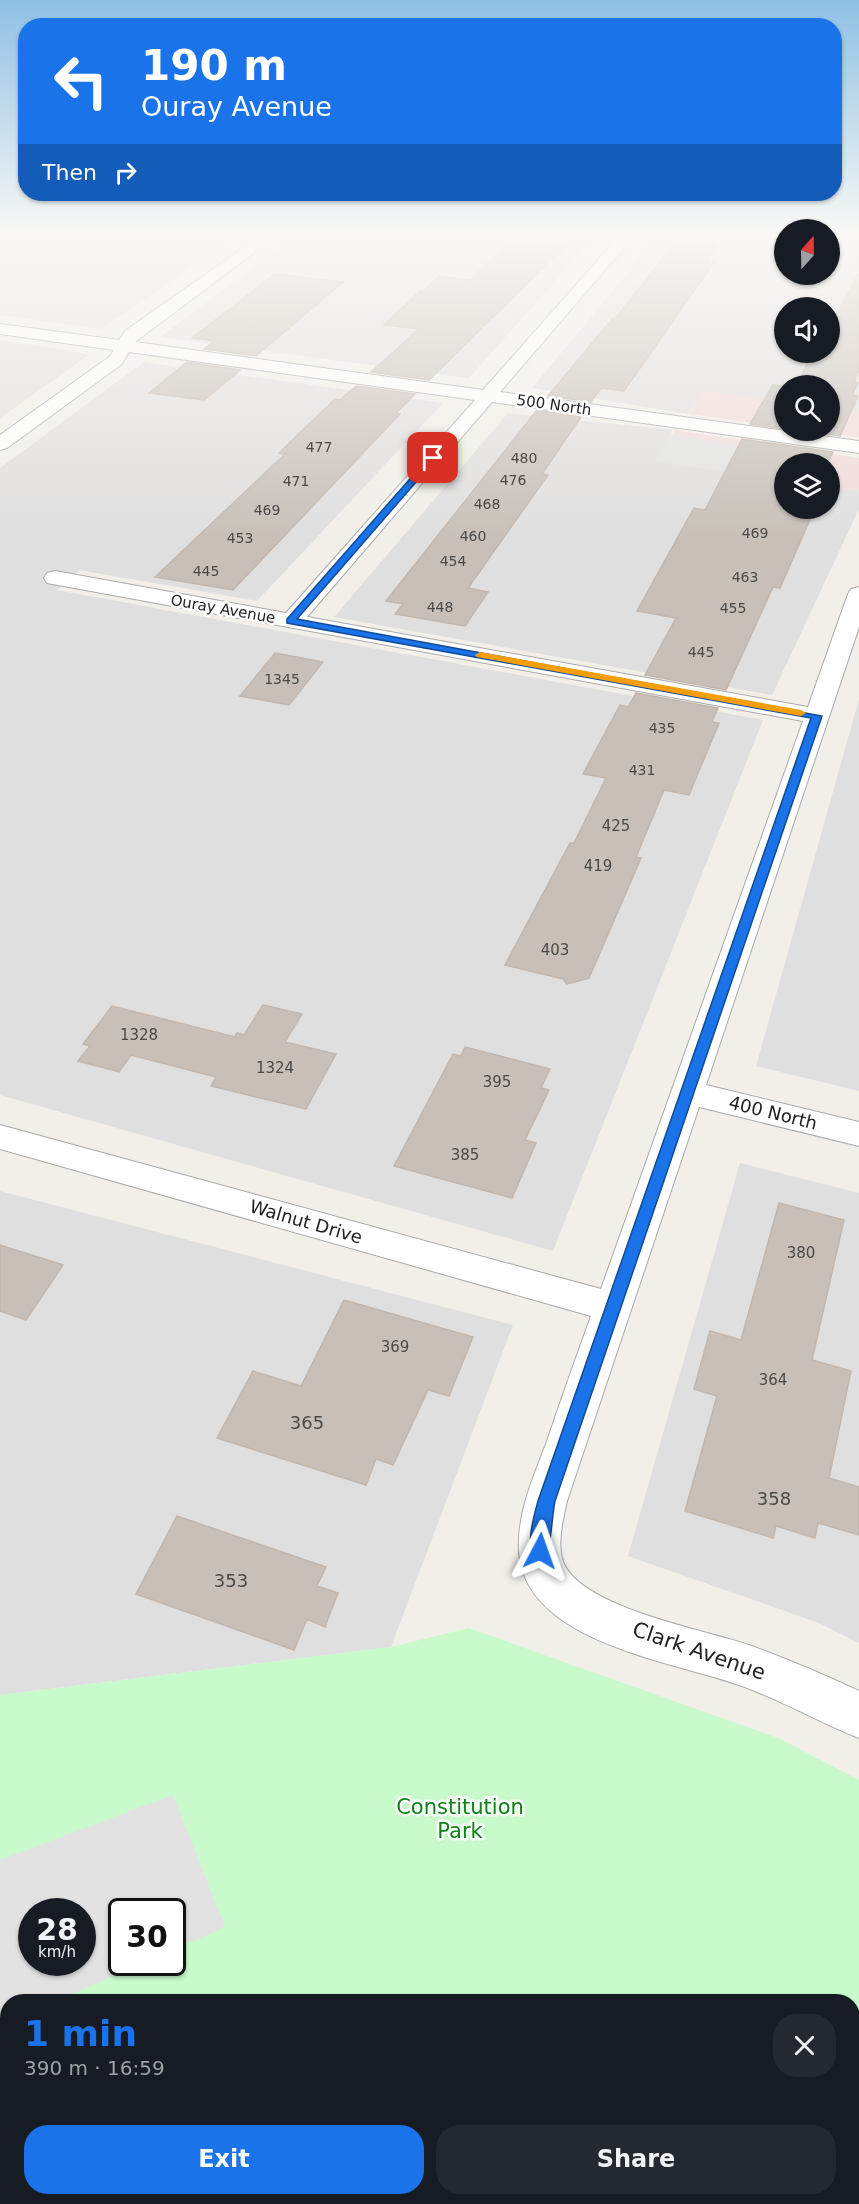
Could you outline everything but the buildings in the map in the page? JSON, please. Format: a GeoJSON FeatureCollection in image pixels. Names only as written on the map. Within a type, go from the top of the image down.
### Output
{"type":"FeatureCollection","features":[{"type":"Feature","properties":{"kind":"street","name":"500 North"},"geometry":{"type":"LineString","coordinates":[[61,337],[859,447]]}},
{"type":"Feature","properties":{"kind":"street"},"geometry":{"type":"LineString","coordinates":[[0,444],[116,360],[130,337]]}},
{"type":"Feature","properties":{"kind":"street"},"geometry":{"type":"LineString","coordinates":[[291,621],[539,337]]}},
{"type":"Feature","properties":{"kind":"street","name":"Ouray Avenue"},"geometry":{"type":"LineString","coordinates":[[55,578],[816,716]]}},
{"type":"Feature","properties":{"kind":"street"},"geometry":{"type":"LineString","coordinates":[[611,1307],[859,594]]}},
{"type":"Feature","properties":{"kind":"street","name":"400 North"},"geometry":{"type":"LineString","coordinates":[[686,1092],[859,1134]]}},
{"type":"Feature","properties":{"kind":"street","name":"Walnut Drive"},"geometry":{"type":"LineString","coordinates":[[0,1137],[611,1307]]}},
{"type":"Feature","properties":{"kind":"street","name":"Clark Avenue"},"geometry":{"type":"LineString","coordinates":[[611,1307],[546,1501],[541,1525],[540,1551],[547,1577],[561,1594],[602,1619],[787,1681],[859,1715]]}},
{"type":"Feature","properties":{"kind":"shaded area"},"geometry":{"type":"Polygon","coordinates":[[[160,337],[506,337],[469,378],[160,337]]]}},
{"type":"Feature","properties":{"kind":"shaded area"},"geometry":{"type":"Polygon","coordinates":[[[575,337],[774,337],[774,363],[840,363],[840,337],[859,337],[859,412],[840,409],[840,375],[774,375],[774,401],[703,391],[688,414],[532,388],[575,337]]]}},
{"type":"Feature","properties":{"kind":"shaded area"},"geometry":{"type":"Polygon","coordinates":[[[0,340],[68,350],[89,355],[0,418],[0,340]]]}},
{"type":"Feature","properties":{"kind":"shaded area"},"geometry":{"type":"Polygon","coordinates":[[[144,362],[443,403],[257,601],[79,570],[57,590],[763,720],[553,1251],[0,1095],[0,468],[144,362]]]}},
{"type":"Feature","properties":{"kind":"shaded area"},"geometry":{"type":"Polygon","coordinates":[[[703,390],[774,401],[774,426],[689,414],[703,390]]]}},
{"type":"Feature","properties":{"kind":"shaded area"},"geometry":{"type":"Polygon","coordinates":[[[840,409],[859,412],[859,437],[840,435],[840,409]]]}},
{"type":"Feature","properties":{"kind":"shaded area"},"geometry":{"type":"Polygon","coordinates":[[[508,413],[673,430],[656,461],[774,479],[774,519],[840,519],[840,488],[859,491],[859,509],[772,695],[334,617],[508,413]]]}},
{"type":"Feature","properties":{"kind":"shaded area"},"geometry":{"type":"Polygon","coordinates":[[[675,430],[826,453],[774,453],[774,479],[656,461],[675,430]]]}},
{"type":"Feature","properties":{"kind":"shaded area"},"geometry":{"type":"Polygon","coordinates":[[[670,435],[798,453],[774,453],[774,463],[733,457],[726,471],[656,461],[670,435]]]}},
{"type":"Feature","properties":{"kind":"shaded area"},"geometry":{"type":"Polygon","coordinates":[[[840,455],[859,458],[859,491],[840,488],[840,455]]]}},
{"type":"Feature","properties":{"kind":"shaded area"},"geometry":{"type":"Polygon","coordinates":[[[859,699],[859,1091],[756,1066],[859,699]]]}},
{"type":"Feature","properties":{"kind":"shaded area"},"geometry":{"type":"Polygon","coordinates":[[[740,1163],[859,1193],[859,1643],[819,1623],[628,1556],[740,1163]]]}},
{"type":"Feature","properties":{"kind":"shaded area"},"geometry":{"type":"Polygon","coordinates":[[[0,1191],[513,1325],[391,1647],[0,1695],[0,1191]]]}},
{"type":"Feature","properties":{"kind":"shaded area"},"geometry":{"type":"Polygon","coordinates":[[[173,1795],[225,1927],[186,1944],[186,1898],[108,1898],[108,1976],[113,1976],[72,1994],[0,1994],[0,1860],[173,1795]]]}},
{"type":"Feature","properties":{"kind":"green space","name":"Constitution Park"},"geometry":{"type":"Polygon","coordinates":[[[469,1628],[778,1738],[859,1780],[859,1994],[0,1994],[0,1695],[391,1647],[469,1628]]]}},
{"type":"Feature","properties":{"kind":"slow traffic"},"geometry":{"type":"LineString","coordinates":[[480,655],[801,713]]}},
{"type":"Feature","properties":{"kind":"route"},"geometry":{"type":"LineString","coordinates":[[433,458],[291,621],[816,716],[546,1501],[541,1525],[540,1551]]}}]}
